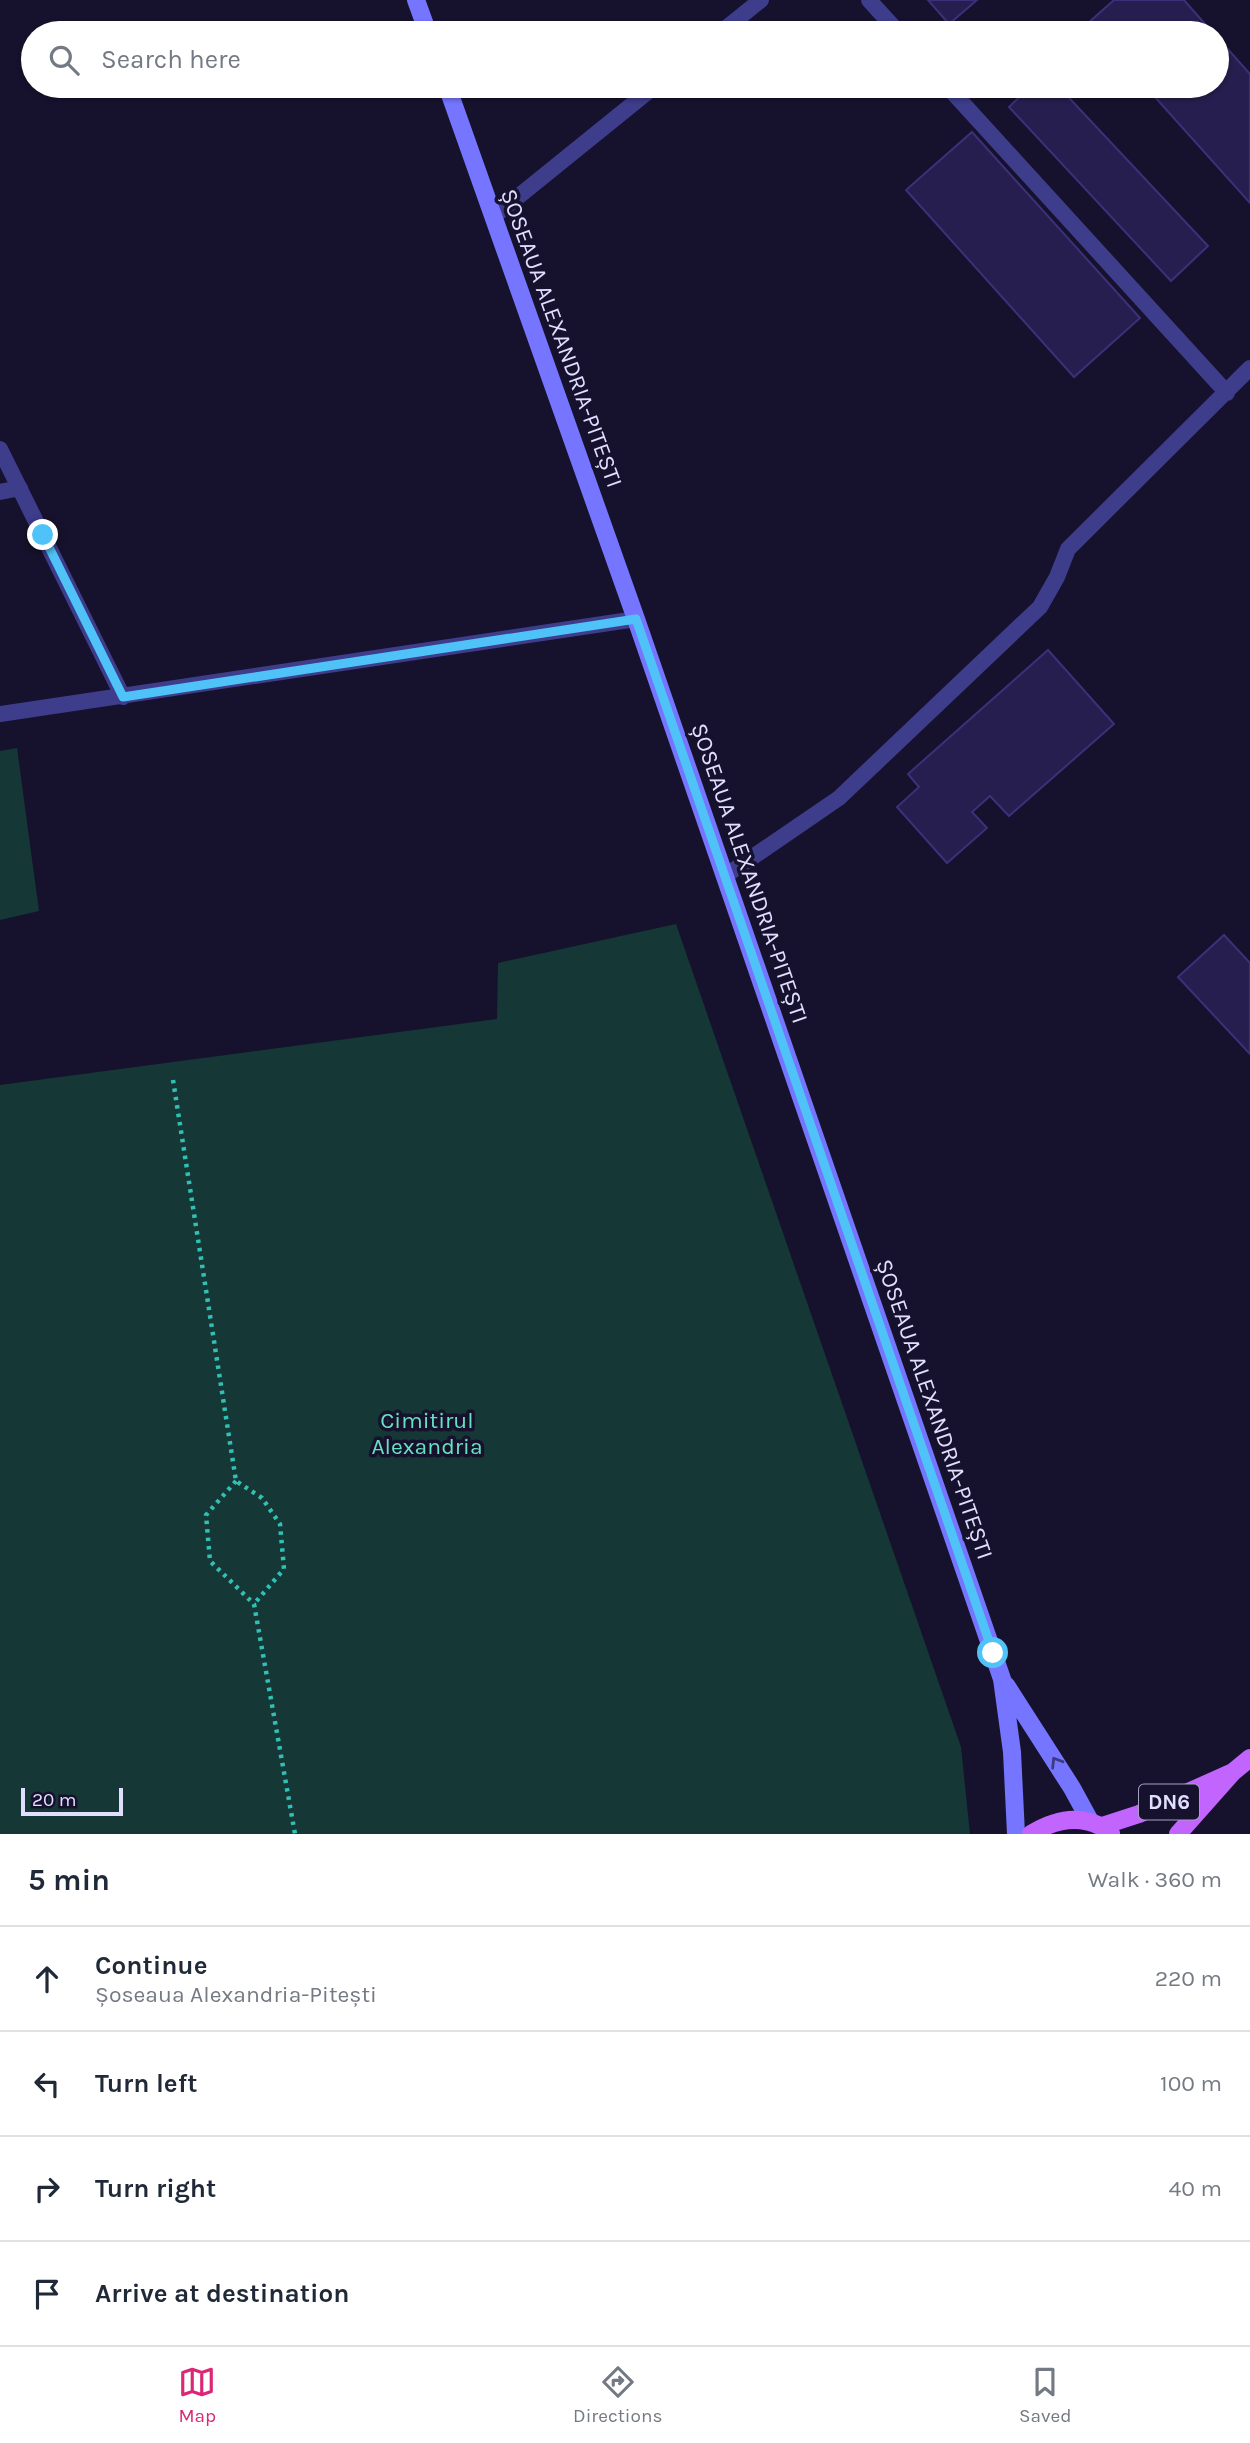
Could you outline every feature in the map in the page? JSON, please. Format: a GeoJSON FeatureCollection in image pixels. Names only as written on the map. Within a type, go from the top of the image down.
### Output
{"type":"FeatureCollection","features":[{"type":"Feature","properties":{"kind":"main road"},"geometry":{"type":"LineString","coordinates":[[416,0],[424,21]]}},
{"type":"Feature","properties":{"kind":"main road","name":"ȘOSEAUA ALEXANDRIA-PITEȘTI"},"geometry":{"type":"LineString","coordinates":[[451,98],[636,619],[1002,1679],[1012,1752],[1016,1834]]}},
{"type":"Feature","properties":{"kind":"main road","name":"ȘOSEAUA ALEXANDRIA-PITEȘTI"},"geometry":{"type":"LineString","coordinates":[[1002,1679],[1072,1788],[1102,1827]]}},
{"type":"Feature","properties":{"kind":"main road","name":"DN6"},"geometry":{"type":"LineString","coordinates":[[1178,1834],[1233,1772],[1250,1758]]}},
{"type":"Feature","properties":{"kind":"main road","name":"DN6"},"geometry":{"type":"LineString","coordinates":[[1031,1834],[1048,1823],[1069,1819],[1102,1827],[1150,1810],[1233,1772]]}},
{"type":"Feature","properties":{"kind":"lane"},"geometry":{"type":"LineString","coordinates":[[735,21],[761,0]]}},
{"type":"Feature","properties":{"kind":"lane"},"geometry":{"type":"LineString","coordinates":[[869,0],[888,21]]}},
{"type":"Feature","properties":{"kind":"lane"},"geometry":{"type":"LineString","coordinates":[[493,217],[640,98]]}},
{"type":"Feature","properties":{"kind":"lane"},"geometry":{"type":"LineString","coordinates":[[958,98],[1227,393]]}},
{"type":"Feature","properties":{"kind":"lane"},"geometry":{"type":"LineString","coordinates":[[725,876],[839,798],[1040,607],[1057,577],[1068,549],[1250,368]]}},
{"type":"Feature","properties":{"kind":"lane"},"geometry":{"type":"LineString","coordinates":[[0,449],[123,697]]}},
{"type":"Feature","properties":{"kind":"lane"},"geometry":{"type":"LineString","coordinates":[[0,492],[20,488]]}},
{"type":"Feature","properties":{"kind":"lane"},"geometry":{"type":"LineString","coordinates":[[0,714],[636,619]]}},
{"type":"Feature","properties":{"kind":"path"},"geometry":{"type":"LineString","coordinates":[[173,1080],[236,1480],[262,1498],[279,1524],[284,1569],[254,1604]]}},
{"type":"Feature","properties":{"kind":"path"},"geometry":{"type":"LineString","coordinates":[[236,1480],[206,1515],[210,1561],[254,1604],[295,1834]]}},
{"type":"Feature","properties":{"kind":"green space"},"geometry":{"type":"Polygon","coordinates":[[[17,748],[39,911],[0,920],[0,751],[17,748]]]}},
{"type":"Feature","properties":{"kind":"green space","name":"Cimitirul Alexandria"},"geometry":{"type":"Polygon","coordinates":[[[676,924],[961,1747],[970,1834],[0,1834],[0,1085],[497,1019],[498,963],[676,924]]]}},
{"type":"Feature","properties":{"kind":"building"},"geometry":{"type":"Polygon","coordinates":[[[928,0],[977,0],[952,21],[946,21],[928,0]]]}},
{"type":"Feature","properties":{"kind":"building"},"geometry":{"type":"Polygon","coordinates":[[[1114,0],[1184,0],[1202,21],[1090,21],[1114,0]]]}},
{"type":"Feature","properties":{"kind":"building"},"geometry":{"type":"Polygon","coordinates":[[[1229,50],[1250,74],[1250,203],[1156,98],[1229,98],[1229,50]]]}},
{"type":"Feature","properties":{"kind":"building"},"geometry":{"type":"Polygon","coordinates":[[[1018,98],[1069,98],[1208,246],[1171,281],[1009,107],[1018,98]]]}},
{"type":"Feature","properties":{"kind":"building"},"geometry":{"type":"Polygon","coordinates":[[[972,132],[1140,318],[1074,377],[906,190],[972,132]]]}},
{"type":"Feature","properties":{"kind":"building"},"geometry":{"type":"Polygon","coordinates":[[[1048,650],[1114,724],[1009,816],[990,796],[972,812],[987,828],[947,863],[897,807],[919,787],[908,774],[1048,650]]]}},
{"type":"Feature","properties":{"kind":"building"},"geometry":{"type":"Polygon","coordinates":[[[1224,935],[1250,963],[1250,1054],[1178,977],[1224,935]]]}},
{"type":"Feature","properties":{"kind":"route"},"geometry":{"type":"LineString","coordinates":[[43,535],[123,697],[636,619],[993,1653]]}}]}
